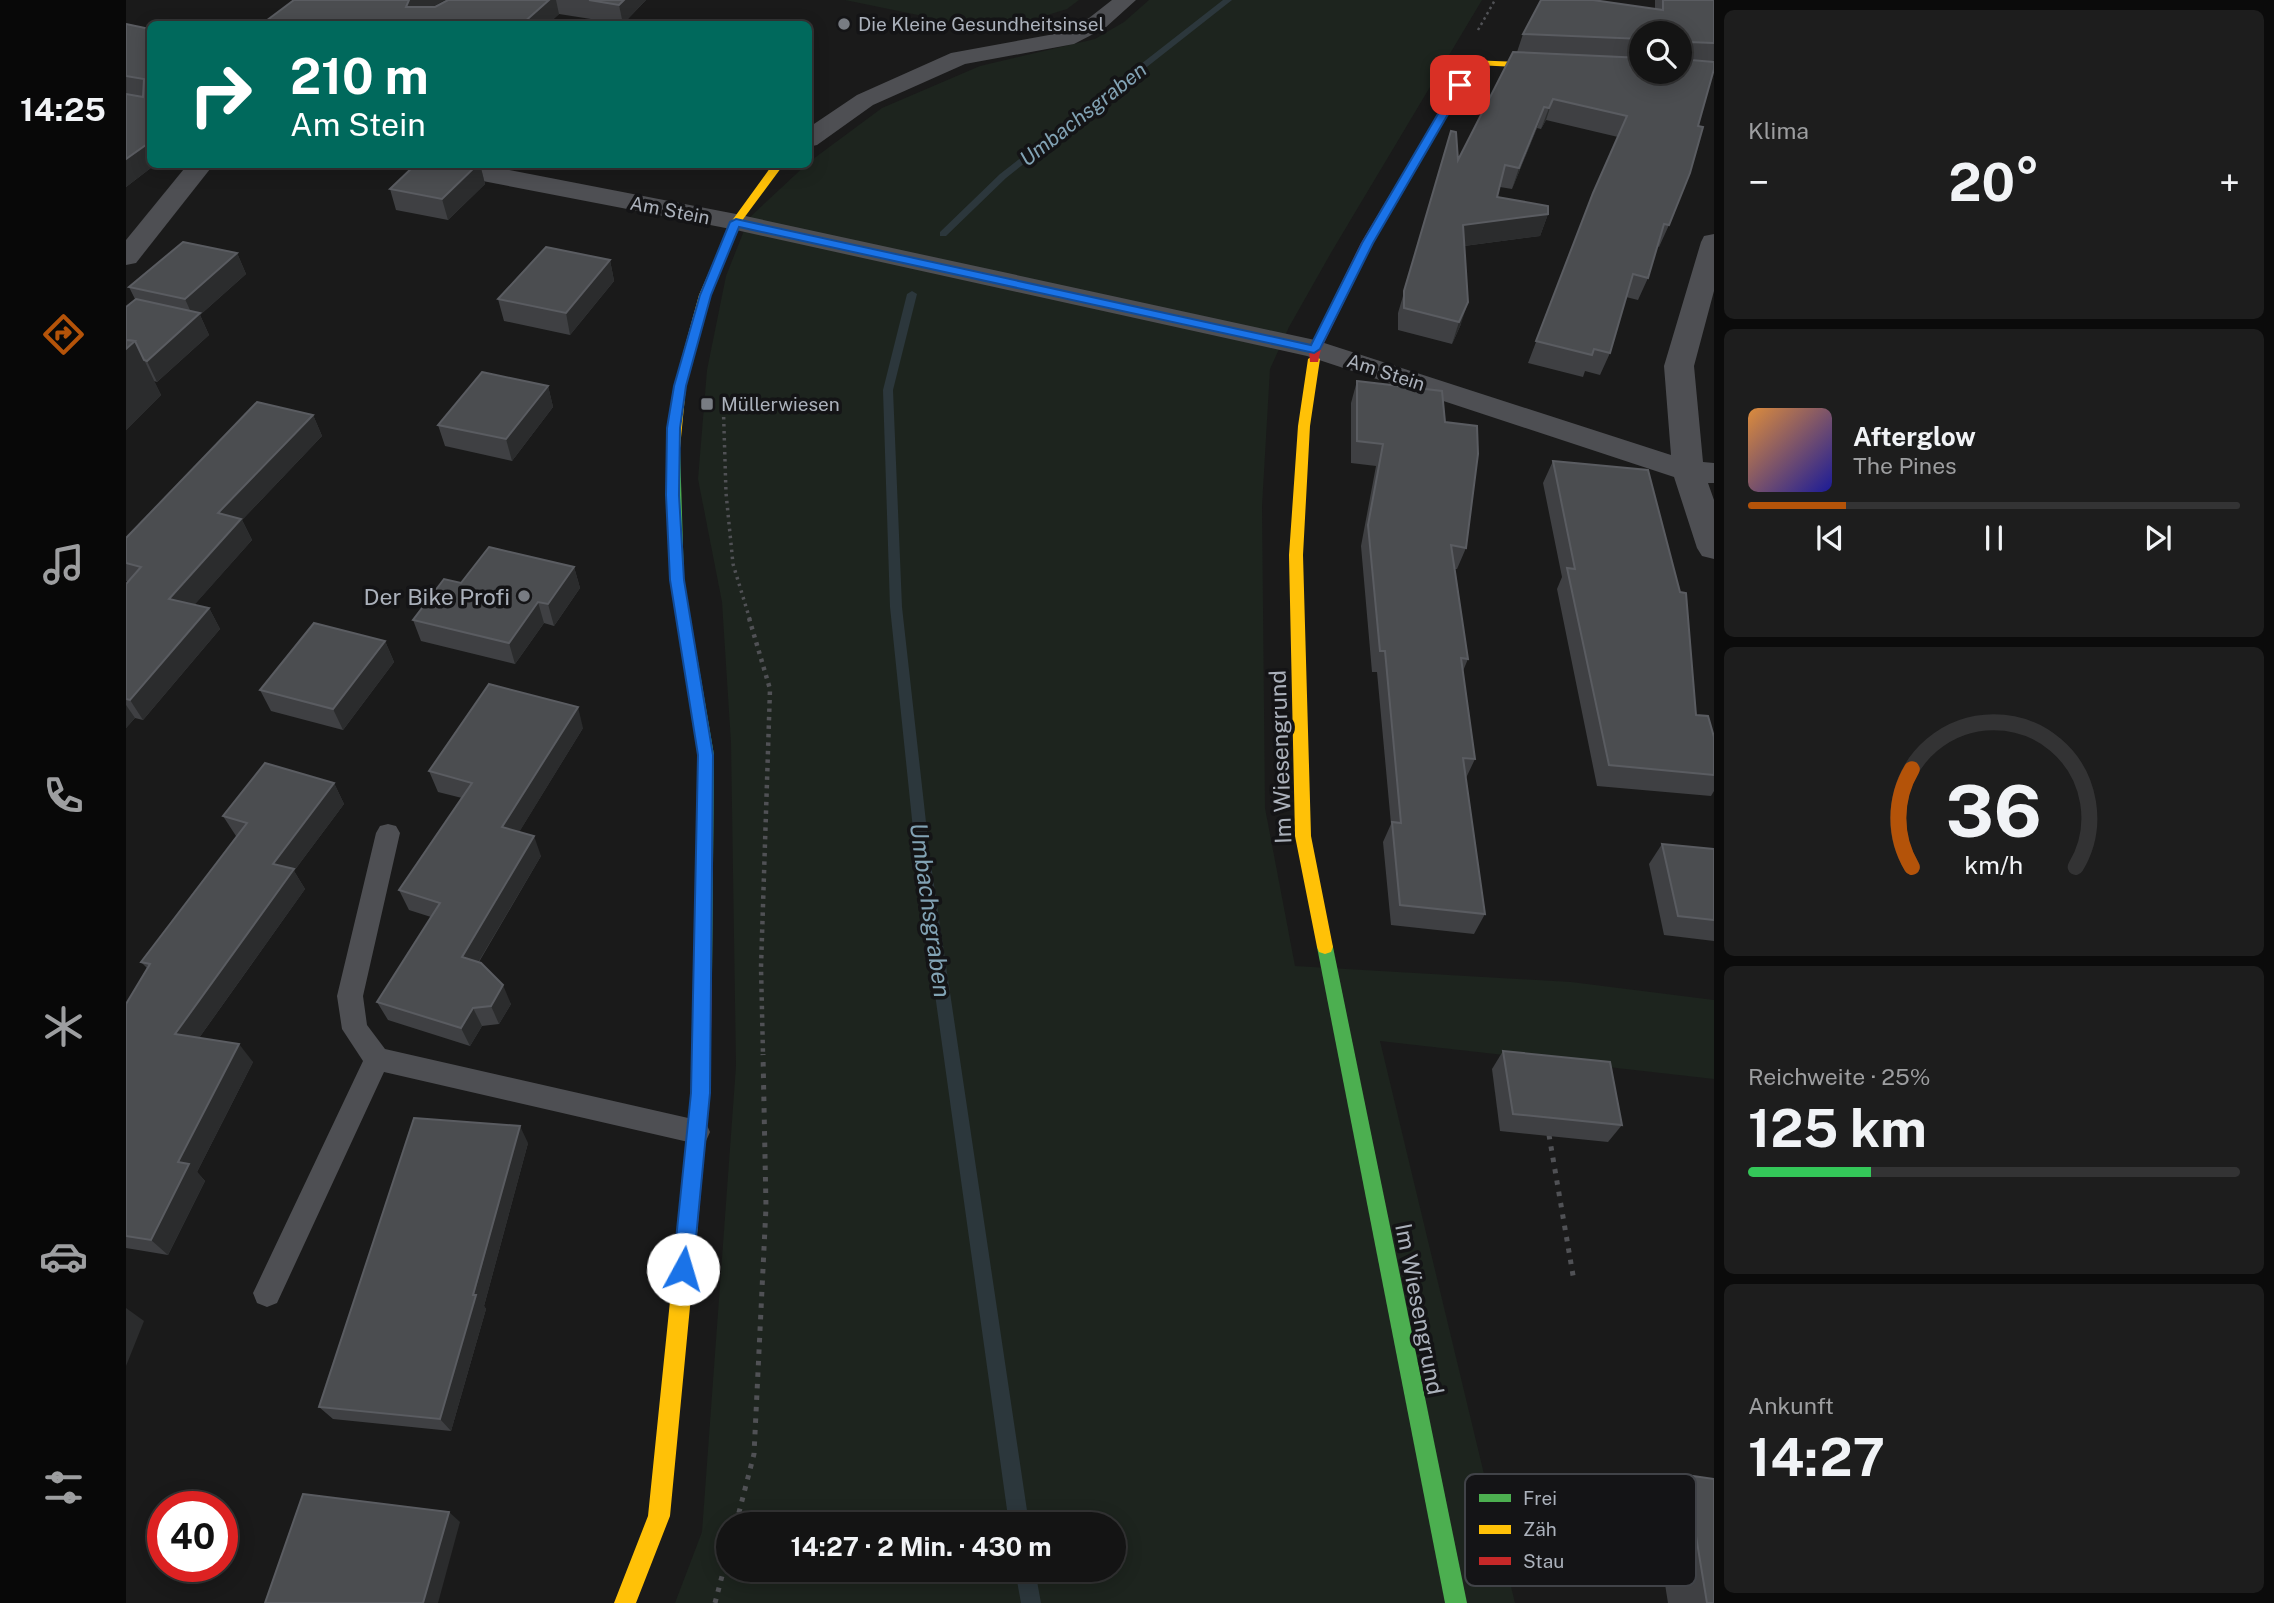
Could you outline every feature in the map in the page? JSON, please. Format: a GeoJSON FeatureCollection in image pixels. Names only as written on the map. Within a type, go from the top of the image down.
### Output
{"type":"FeatureCollection","features":[{"type":"Feature","properties":{"kind":"street"},"geometry":{"type":"LineString","coordinates":[[812,137],[865,100],[948,63],[960,58],[1066,40],[1097,23],[1125,0]]}},
{"type":"Feature","properties":{"kind":"street","name":"Im Wiesengrund"},"geometry":{"type":"LineString","coordinates":[[1456,1603],[1303,836],[1296,555],[1304,426],[1314,349],[1367,243],[1473,62],[1629,69]]}},
{"type":"Feature","properties":{"kind":"street"},"geometry":{"type":"LineString","coordinates":[[126,257],[199,168]]}},
{"type":"Feature","properties":{"kind":"street","name":"Am Stein"},"geometry":{"type":"LineString","coordinates":[[457,168],[736,222],[1314,349],[1701,472]]}},
{"type":"Feature","properties":{"kind":"street"},"geometry":{"type":"LineString","coordinates":[[625,1603],[659,1516],[701,1093],[706,755],[677,580],[673,495],[674,428],[680,386],[705,295],[736,222],[776,168]]}},
{"type":"Feature","properties":{"kind":"street"},"geometry":{"type":"LineString","coordinates":[[1714,242],[1679,366],[1714,548]]}},
{"type":"Feature","properties":{"kind":"lane"},"geometry":{"type":"LineString","coordinates":[[388,833],[349,996],[355,1029],[376,1059],[697,1132]]}},
{"type":"Feature","properties":{"kind":"lane"},"geometry":{"type":"LineString","coordinates":[[267,1293],[376,1059]]}},
{"type":"Feature","properties":{"kind":"path"},"geometry":{"type":"LineString","coordinates":[[723,387],[726,493],[733,564],[770,689],[761,967],[766,1208],[754,1454],[739,1512]]}},
{"type":"Feature","properties":{"kind":"path"},"geometry":{"type":"LineString","coordinates":[[1549,1135],[1574,1281]]}},
{"type":"Feature","properties":{"kind":"path"},"geometry":{"type":"LineString","coordinates":[[715,1603],[720,1582]]}},
{"type":"Feature","properties":{"kind":"shaded area"},"geometry":{"type":"Polygon","coordinates":[[[845,0],[1079,0],[1067,9],[996,31],[845,0]]]}},
{"type":"Feature","properties":{"kind":"shaded area"},"geometry":{"type":"Polygon","coordinates":[[[1149,0],[1482,0],[1332,251],[1289,327],[1270,369],[1262,506],[1265,808],[1295,966],[1571,982],[1714,1000],[1714,1079],[1380,1041],[1484,1474],[1465,1474],[1465,1586],[1511,1586],[1515,1603],[675,1603],[702,1532],[736,1066],[731,743],[722,602],[698,479],[707,370],[726,276],[749,218],[803,168],[812,168],[812,160],[882,108],[980,66],[1095,39],[1124,22],[1149,0]]]}},
{"type":"Feature","properties":{"kind":"building"},"geometry":{"type":"Polygon","coordinates":[[[294,0],[409,0],[406,7],[435,7],[448,0],[549,0],[525,21],[266,21],[294,0]]]}},
{"type":"Feature","properties":{"kind":"building"},"geometry":{"type":"Polygon","coordinates":[[[589,0],[624,0],[619,5],[589,0]]]}},
{"type":"Feature","properties":{"kind":"building"},"geometry":{"type":"Polygon","coordinates":[[[1541,0],[1593,0],[1663,10],[1663,0],[1714,0],[1714,43],[1692,42],[1692,21],[1629,21],[1629,38],[1523,34],[1541,0]]]}},
{"type":"Feature","properties":{"kind":"building"},"geometry":{"type":"Polygon","coordinates":[[[126,24],[147,28],[147,144],[126,159],[126,94],[143,97],[144,79],[126,76],[126,24]]]}},
{"type":"Feature","properties":{"kind":"building"},"geometry":{"type":"Polygon","coordinates":[[[1513,52],[1629,57],[1629,84],[1692,84],[1692,60],[1714,62],[1698,126],[1703,127],[1690,173],[1669,225],[1664,224],[1648,278],[1633,274],[1610,353],[1594,349],[1592,355],[1536,341],[1593,193],[1627,116],[1553,99],[1549,108],[1544,107],[1519,168],[1505,165],[1497,197],[1548,206],[1548,214],[1463,225],[1468,302],[1459,322],[1404,308],[1404,291],[1451,131],[1456,132],[1458,160],[1513,52]]]}},
{"type":"Feature","properties":{"kind":"building"},"geometry":{"type":"Polygon","coordinates":[[[412,168],[474,168],[442,199],[390,189],[412,168]]]}},
{"type":"Feature","properties":{"kind":"building"},"geometry":{"type":"Polygon","coordinates":[[[183,242],[237,253],[185,299],[129,287],[183,242]]]}},
{"type":"Feature","properties":{"kind":"building"},"geometry":{"type":"Polygon","coordinates":[[[546,247],[610,260],[566,313],[498,299],[546,247]]]}},
{"type":"Feature","properties":{"kind":"building"},"geometry":{"type":"Polygon","coordinates":[[[136,299],[200,313],[147,361],[135,341],[126,340],[126,307],[136,299]]]}},
{"type":"Feature","properties":{"kind":"building"},"geometry":{"type":"Polygon","coordinates":[[[126,340],[135,341],[126,349],[126,340]]]}},
{"type":"Feature","properties":{"kind":"building"},"geometry":{"type":"Polygon","coordinates":[[[482,372],[548,386],[506,439],[438,425],[482,372]]]}},
{"type":"Feature","properties":{"kind":"building"},"geometry":{"type":"Polygon","coordinates":[[[1357,381],[1442,391],[1445,422],[1477,426],[1478,454],[1466,548],[1451,545],[1468,659],[1461,658],[1475,759],[1463,758],[1485,914],[1400,905],[1392,822],[1401,823],[1385,651],[1380,651],[1368,525],[1383,444],[1357,441],[1357,381]]]}},
{"type":"Feature","properties":{"kind":"building"},"geometry":{"type":"Polygon","coordinates":[[[257,402],[313,415],[218,513],[241,519],[169,599],[209,608],[130,700],[126,699],[126,584],[141,567],[126,563],[126,538],[257,402]]]}},
{"type":"Feature","properties":{"kind":"building"},"geometry":{"type":"Polygon","coordinates":[[[1553,461],[1648,470],[1680,592],[1686,593],[1696,715],[1708,716],[1714,737],[1714,775],[1609,765],[1567,568],[1575,569],[1553,461]]]}},
{"type":"Feature","properties":{"kind":"building"},"geometry":{"type":"Polygon","coordinates":[[[489,547],[574,567],[548,604],[538,602],[509,643],[413,620],[444,579],[461,583],[489,547]]]}},
{"type":"Feature","properties":{"kind":"building"},"geometry":{"type":"Polygon","coordinates":[[[314,623],[385,641],[333,709],[260,690],[314,623]]]}},
{"type":"Feature","properties":{"kind":"building"},"geometry":{"type":"Polygon","coordinates":[[[489,684],[578,707],[502,827],[534,836],[462,957],[481,963],[503,985],[491,1006],[473,1008],[461,1028],[377,1002],[440,903],[399,890],[472,783],[429,771],[489,684]]]}},
{"type":"Feature","properties":{"kind":"building"},"geometry":{"type":"Polygon","coordinates":[[[265,763],[334,783],[273,864],[294,869],[175,1034],[239,1044],[178,1162],[189,1164],[151,1240],[126,1236],[126,1004],[150,964],[141,962],[247,823],[223,816],[265,763]]]}},
{"type":"Feature","properties":{"kind":"building"},"geometry":{"type":"Polygon","coordinates":[[[1662,844],[1714,849],[1714,920],[1678,916],[1662,844]]]}},
{"type":"Feature","properties":{"kind":"building"},"geometry":{"type":"Polygon","coordinates":[[[1503,1051],[1610,1062],[1622,1125],[1513,1114],[1503,1051]]]}},
{"type":"Feature","properties":{"kind":"building"},"geometry":{"type":"Polygon","coordinates":[[[414,1118],[520,1126],[440,1419],[319,1407],[414,1118]]]}},
{"type":"Feature","properties":{"kind":"building"},"geometry":{"type":"Polygon","coordinates":[[[1696,1476],[1714,1479],[1714,1603],[1707,1603],[1696,1536],[1696,1476]]]}},
{"type":"Feature","properties":{"kind":"building"},"geometry":{"type":"Polygon","coordinates":[[[303,1494],[449,1512],[423,1603],[265,1603],[303,1494]]]}},
{"type":"Feature","properties":{"kind":"waterway","name":"Umbachsgraben"},"geometry":{"type":"LineString","coordinates":[[943,234],[1003,176],[1228,0]]}},
{"type":"Feature","properties":{"kind":"waterway","name":"Umbachsgraben"},"geometry":{"type":"LineString","coordinates":[[912,294],[888,390],[896,607],[923,858],[1017,1512]]}},
{"type":"Feature","properties":{"kind":"waterway","name":"Umbachsgraben"},"geometry":{"type":"LineString","coordinates":[[1027,1582],[1031,1603]]}},
{"type":"Feature","properties":{"kind":"traffic: fast"},"geometry":{"type":"LineString","coordinates":[[674,448],[677,580],[706,755],[703,974]]}},
{"type":"Feature","properties":{"kind":"traffic: fast"},"geometry":{"type":"LineString","coordinates":[[1325,947],[1456,1603]]}},
{"type":"Feature","properties":{"kind":"traffic: slow"},"geometry":{"type":"LineString","coordinates":[[1414,163],[1473,62],[1629,69]]}},
{"type":"Feature","properties":{"kind":"traffic: slow"},"geometry":{"type":"LineString","coordinates":[[674,448],[680,386],[705,295],[736,222],[776,168]]}},
{"type":"Feature","properties":{"kind":"traffic: slow"},"geometry":{"type":"LineString","coordinates":[[1314,359],[1304,426],[1296,555],[1303,836],[1325,947]]}},
{"type":"Feature","properties":{"kind":"traffic: slow"},"geometry":{"type":"LineString","coordinates":[[625,1603],[659,1516],[688,1223]]}},
{"type":"Feature","properties":{"kind":"traffic: jam"},"geometry":{"type":"LineString","coordinates":[[1314,359],[1315,349],[1367,243],[1414,163]]}},
{"type":"Feature","properties":{"kind":"traffic: jam"},"geometry":{"type":"LineString","coordinates":[[688,1223],[701,1093],[703,974]]}},
{"type":"Feature","properties":{"kind":"place","name":"Die Kleine Gesundheitsinsel"},"geometry":{"type":"Point","coordinates":[844,24]}},
{"type":"Feature","properties":{"kind":"place","name":"Müllerwiesen"},"geometry":{"type":"Point","coordinates":[707,404]}},
{"type":"Feature","properties":{"kind":"place","name":"Der Bike Profi"},"geometry":{"type":"Point","coordinates":[524,596]}},
{"type":"Feature","properties":{"kind":"route"},"geometry":{"type":"LineString","coordinates":[[683,1269],[701,1093],[706,755],[677,580],[673,495],[674,428],[680,386],[705,295],[736,222],[1314,349],[1367,243],[1460,85]]}}]}
